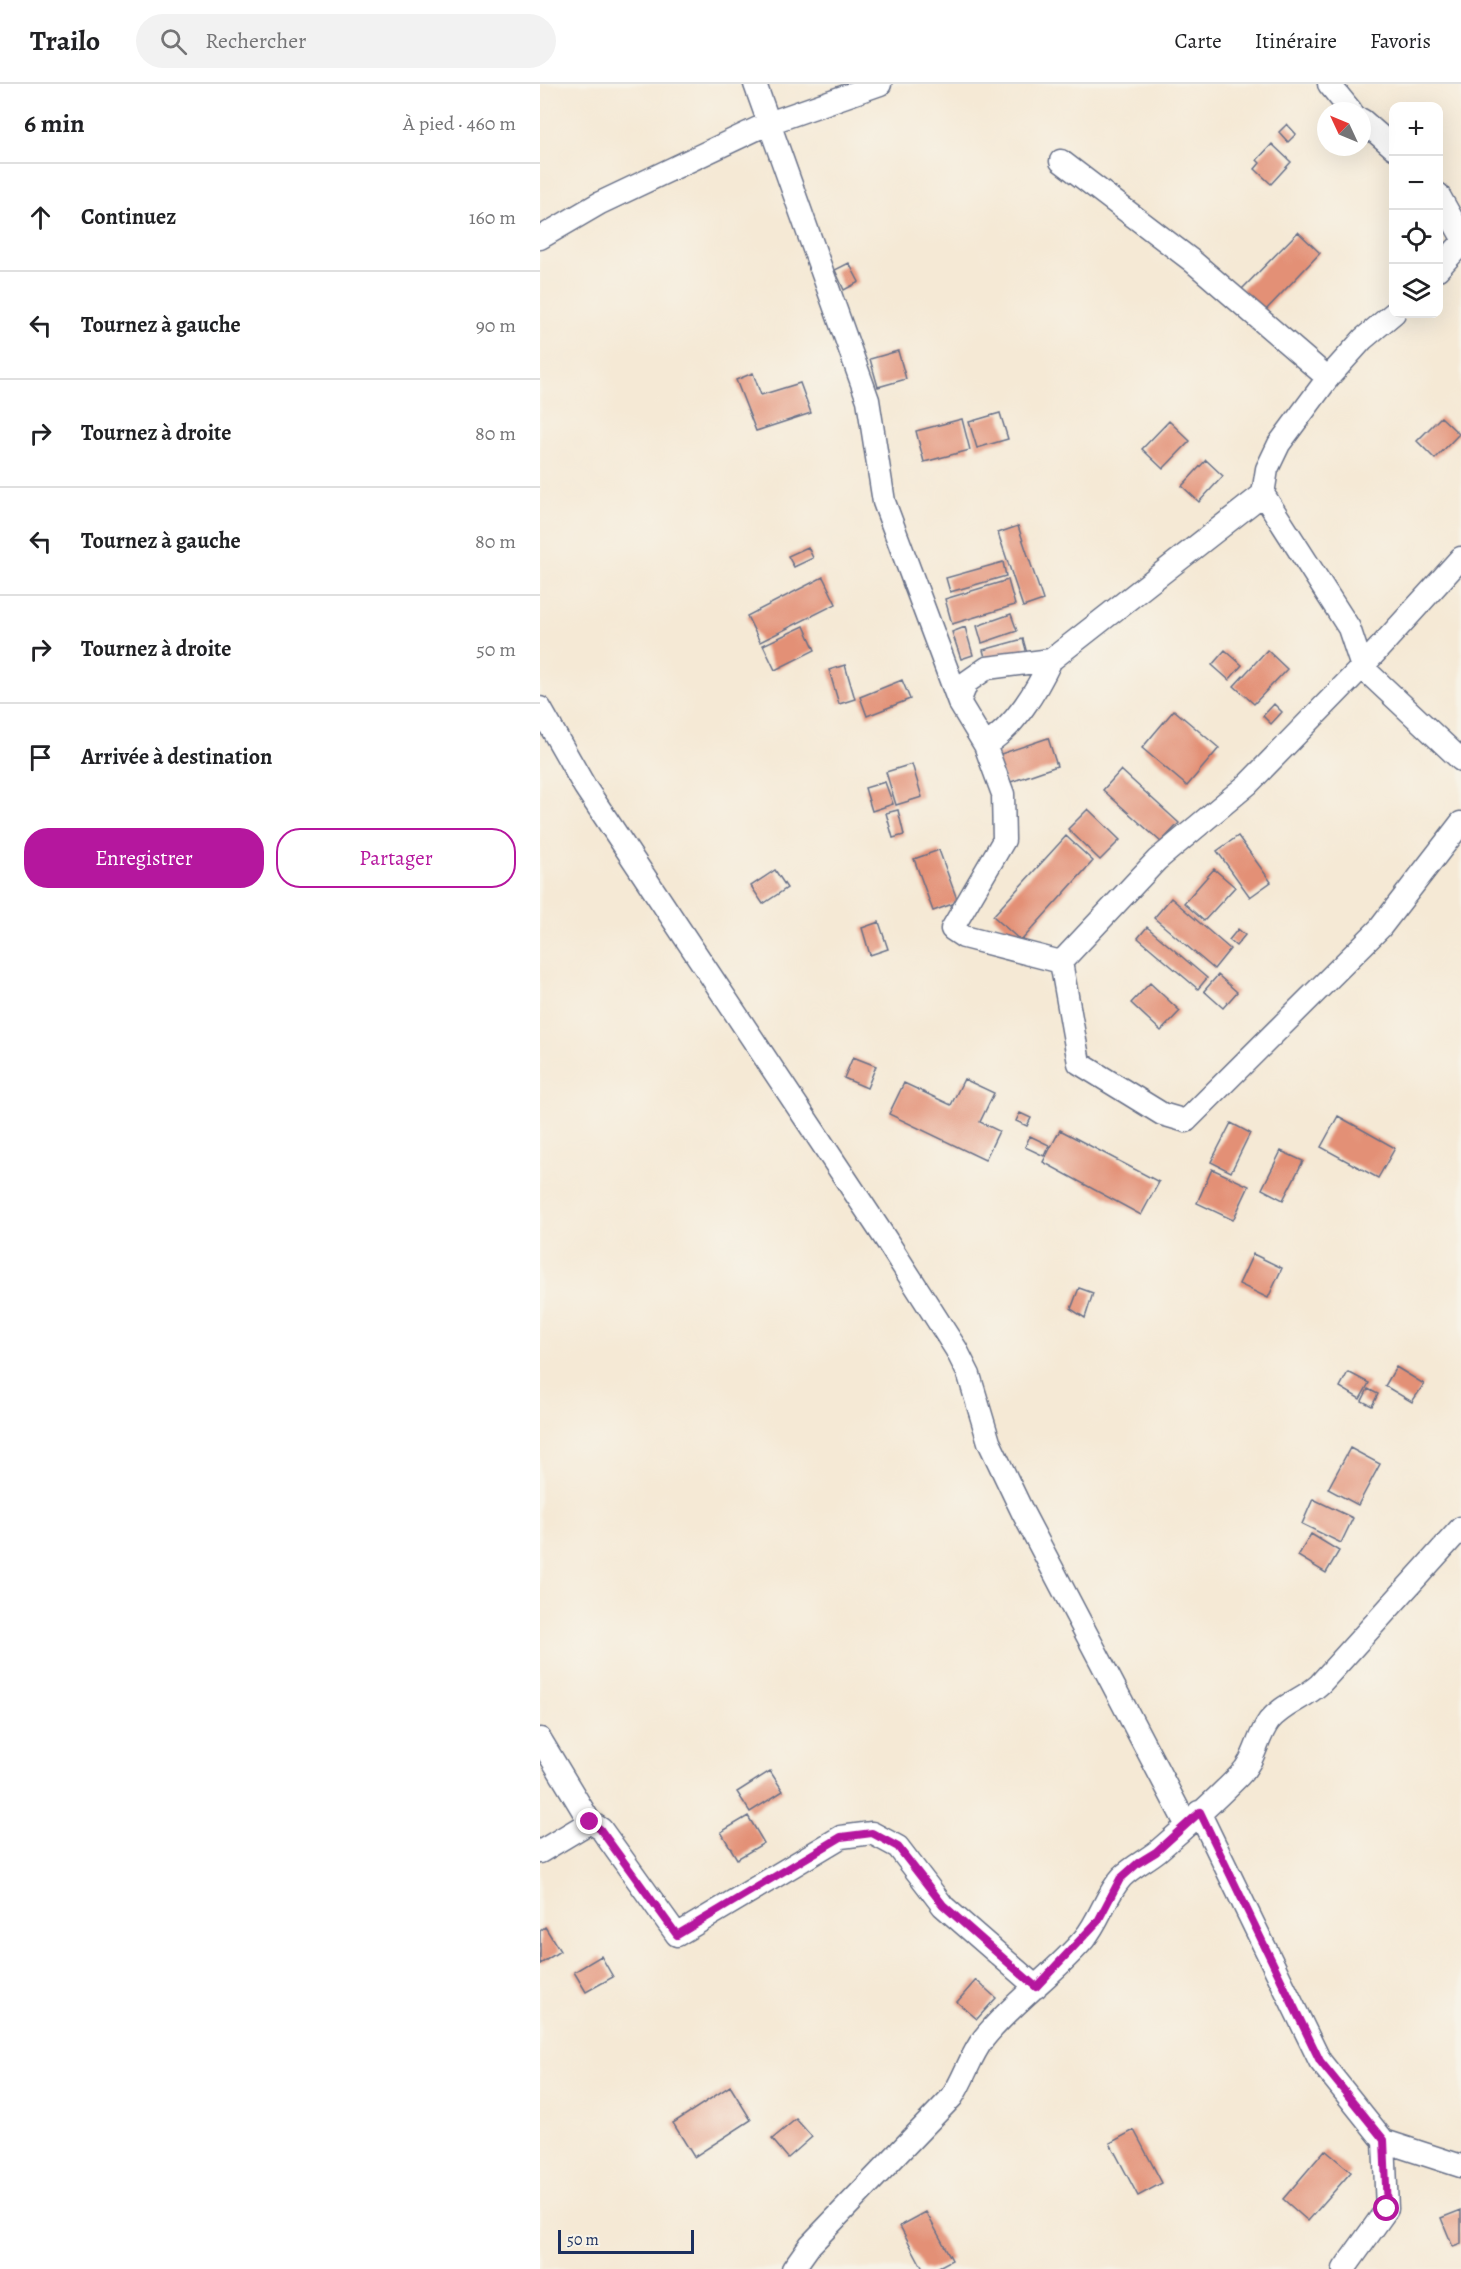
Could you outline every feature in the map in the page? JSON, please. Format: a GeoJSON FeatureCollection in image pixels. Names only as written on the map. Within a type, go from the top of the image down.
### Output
{"type":"FeatureCollection","features":[{"type":"Feature","properties":{"kind":"street"},"geometry":{"type":"LineString","coordinates":[[755,84],[868,400],[884,502],[959,702],[985,744],[1003,794],[1004,840],[952,929],[964,937],[1061,962]]}},
{"type":"Feature","properties":{"kind":"street"},"geometry":{"type":"LineString","coordinates":[[540,238],[600,203],[769,123],[880,84]]}},
{"type":"Feature","properties":{"kind":"street"},"geometry":{"type":"LineString","coordinates":[[1329,84],[1344,102]]}},
{"type":"Feature","properties":{"kind":"street"},"geometry":{"type":"LineString","coordinates":[[1371,128],[1389,144]]}},
{"type":"Feature","properties":{"kind":"street"},"geometry":{"type":"LineString","coordinates":[[1061,161],[1122,204],[1191,260],[1328,378]]}},
{"type":"Feature","properties":{"kind":"street"},"geometry":{"type":"LineString","coordinates":[[1443,203],[1461,235]]}},
{"type":"Feature","properties":{"kind":"street"},"geometry":{"type":"LineString","coordinates":[[1443,264],[1461,244]]}},
{"type":"Feature","properties":{"kind":"street"},"geometry":{"type":"LineString","coordinates":[[1389,317],[1363,339],[1328,378],[1279,444],[1267,469],[1263,494],[1349,628],[1362,667],[1461,760]]}},
{"type":"Feature","properties":{"kind":"street"},"geometry":{"type":"LineString","coordinates":[[985,744],[999,736],[1041,682],[1051,660],[1263,494]]}},
{"type":"Feature","properties":{"kind":"street"},"geometry":{"type":"LineString","coordinates":[[1061,962],[1157,860],[1248,784],[1362,667],[1461,558]]}},
{"type":"Feature","properties":{"kind":"street"},"geometry":{"type":"LineString","coordinates":[[959,702],[967,682],[987,668],[1051,660]]}},
{"type":"Feature","properties":{"kind":"street"},"geometry":{"type":"LineString","coordinates":[[540,708],[585,788],[885,1238],[956,1349],[969,1375],[989,1442],[1023,1513],[1193,1818],[1320,2061],[1384,2140],[1461,2166]]}},
{"type":"Feature","properties":{"kind":"street"},"geometry":{"type":"LineString","coordinates":[[1061,962],[1079,1063],[1162,1114],[1186,1121],[1380,928],[1461,823]]}},
{"type":"Feature","properties":{"kind":"street"},"geometry":{"type":"LineString","coordinates":[[793,2269],[810,2245],[952,2097],[964,2078],[971,2056],[985,2037],[1093,1928],[1120,1879],[1138,1863],[1156,1852],[1252,1760],[1267,1724],[1279,1710],[1309,1695],[1320,1684],[1461,1528]]}},
{"type":"Feature","properties":{"kind":"street"},"geometry":{"type":"LineString","coordinates":[[540,1739],[590,1822],[600,1829],[677,1935],[841,1837],[872,1833],[898,1847],[943,1905],[1036,1987]]}},
{"type":"Feature","properties":{"kind":"street"},"geometry":{"type":"LineString","coordinates":[[540,1852],[590,1822]]}},
{"type":"Feature","properties":{"kind":"street"},"geometry":{"type":"LineString","coordinates":[[1344,2269],[1387,2209],[1384,2140]]}},
{"type":"Feature","properties":{"kind":"building"},"geometry":{"type":"Polygon","coordinates":[[[1287,124],[1296,134],[1288,142],[1279,132],[1287,124]]]}},
{"type":"Feature","properties":{"kind":"building"},"geometry":{"type":"Polygon","coordinates":[[[1272,144],[1291,162],[1271,184],[1255,169],[1260,163],[1257,160],[1272,144]]]}},
{"type":"Feature","properties":{"kind":"building"},"geometry":{"type":"Polygon","coordinates":[[[1298,232],[1320,253],[1264,312],[1241,290],[1298,232]]]}},
{"type":"Feature","properties":{"kind":"building"},"geometry":{"type":"Polygon","coordinates":[[[849,263],[859,282],[844,290],[835,270],[849,263]]]}},
{"type":"Feature","properties":{"kind":"building"},"geometry":{"type":"Polygon","coordinates":[[[898,351],[906,379],[878,387],[870,359],[898,351]]]}},
{"type":"Feature","properties":{"kind":"building"},"geometry":{"type":"Polygon","coordinates":[[[753,373],[761,395],[800,383],[811,413],[756,431],[736,380],[753,373]]]}},
{"type":"Feature","properties":{"kind":"building"},"geometry":{"type":"Polygon","coordinates":[[[1000,413],[1008,439],[977,448],[969,422],[1000,413]]]}},
{"type":"Feature","properties":{"kind":"building"},"geometry":{"type":"Polygon","coordinates":[[[1441,417],[1459,434],[1435,459],[1417,441],[1441,417]]]}},
{"type":"Feature","properties":{"kind":"building"},"geometry":{"type":"Polygon","coordinates":[[[962,419],[970,450],[924,462],[916,431],[962,419]]]}},
{"type":"Feature","properties":{"kind":"building"},"geometry":{"type":"Polygon","coordinates":[[[1169,421],[1190,441],[1163,469],[1142,449],[1169,421]]]}},
{"type":"Feature","properties":{"kind":"building"},"geometry":{"type":"Polygon","coordinates":[[[1206,460],[1223,476],[1199,502],[1182,486],[1206,460]]]}},
{"type":"Feature","properties":{"kind":"building"},"geometry":{"type":"Polygon","coordinates":[[[1018,526],[1043,600],[1023,607],[998,533],[1018,526]]]}},
{"type":"Feature","properties":{"kind":"building"},"geometry":{"type":"Polygon","coordinates":[[[808,547],[813,558],[794,567],[788,556],[808,547]]]}},
{"type":"Feature","properties":{"kind":"building"},"geometry":{"type":"Polygon","coordinates":[[[1003,562],[1006,576],[950,592],[946,578],[1003,562]]]}},
{"type":"Feature","properties":{"kind":"building"},"geometry":{"type":"Polygon","coordinates":[[[823,577],[836,604],[760,642],[747,616],[823,577]]]}},
{"type":"Feature","properties":{"kind":"building"},"geometry":{"type":"Polygon","coordinates":[[[1008,580],[1015,605],[952,624],[945,599],[1008,580]]]}},
{"type":"Feature","properties":{"kind":"building"},"geometry":{"type":"Polygon","coordinates":[[[1011,614],[1017,631],[982,643],[977,626],[1011,614]]]}},
{"type":"Feature","properties":{"kind":"building"},"geometry":{"type":"Polygon","coordinates":[[[804,626],[815,650],[775,670],[763,645],[804,626]]]}},
{"type":"Feature","properties":{"kind":"building"},"geometry":{"type":"Polygon","coordinates":[[[965,627],[973,655],[961,659],[952,632],[965,627]]]}},
{"type":"Feature","properties":{"kind":"building"},"geometry":{"type":"Polygon","coordinates":[[[1023,639],[1028,657],[988,668],[983,650],[1023,639]]]}},
{"type":"Feature","properties":{"kind":"building"},"geometry":{"type":"Polygon","coordinates":[[[1225,650],[1242,665],[1229,680],[1212,665],[1225,650]]]}},
{"type":"Feature","properties":{"kind":"building"},"geometry":{"type":"Polygon","coordinates":[[[1267,650],[1287,669],[1254,704],[1234,686],[1267,650]]]}},
{"type":"Feature","properties":{"kind":"building"},"geometry":{"type":"Polygon","coordinates":[[[845,665],[855,699],[839,704],[829,670],[845,665]]]}},
{"type":"Feature","properties":{"kind":"building"},"geometry":{"type":"Polygon","coordinates":[[[902,680],[910,699],[867,716],[860,697],[902,680]]]}},
{"type":"Feature","properties":{"kind":"building"},"geometry":{"type":"Polygon","coordinates":[[[1274,704],[1282,712],[1271,724],[1263,716],[1274,704]]]}},
{"type":"Feature","properties":{"kind":"building"},"geometry":{"type":"Polygon","coordinates":[[[1174,710],[1219,748],[1187,786],[1142,748],[1174,710]]]}},
{"type":"Feature","properties":{"kind":"building"},"geometry":{"type":"Polygon","coordinates":[[[1048,738],[1057,766],[1005,784],[995,756],[1048,738]]]}},
{"type":"Feature","properties":{"kind":"building"},"geometry":{"type":"Polygon","coordinates":[[[912,764],[922,797],[896,805],[886,772],[912,764]]]}},
{"type":"Feature","properties":{"kind":"building"},"geometry":{"type":"Polygon","coordinates":[[[1121,770],[1179,823],[1161,842],[1103,790],[1121,770]]]}},
{"type":"Feature","properties":{"kind":"building"},"geometry":{"type":"Polygon","coordinates":[[[885,782],[893,804],[872,811],[865,788],[885,782]]]}},
{"type":"Feature","properties":{"kind":"building"},"geometry":{"type":"Polygon","coordinates":[[[1088,809],[1120,840],[1100,860],[1068,829],[1088,809]]]}},
{"type":"Feature","properties":{"kind":"building"},"geometry":{"type":"Polygon","coordinates":[[[898,810],[904,835],[893,838],[886,813],[898,810]]]}},
{"type":"Feature","properties":{"kind":"building"},"geometry":{"type":"Polygon","coordinates":[[[1066,836],[1093,861],[1021,941],[993,916],[1066,836]]]}},
{"type":"Feature","properties":{"kind":"building"},"geometry":{"type":"Polygon","coordinates":[[[1238,836],[1271,882],[1250,897],[1217,851],[1238,836]]]}},
{"type":"Feature","properties":{"kind":"building"},"geometry":{"type":"Polygon","coordinates":[[[939,850],[958,902],[933,911],[914,859],[939,850]]]}},
{"type":"Feature","properties":{"kind":"building"},"geometry":{"type":"Polygon","coordinates":[[[1214,869],[1235,887],[1204,921],[1184,903],[1214,869]]]}},
{"type":"Feature","properties":{"kind":"building"},"geometry":{"type":"Polygon","coordinates":[[[775,870],[787,888],[763,904],[751,886],[775,870]]]}},
{"type":"Feature","properties":{"kind":"building"},"geometry":{"type":"Polygon","coordinates":[[[1171,898],[1230,949],[1214,969],[1154,918],[1171,898]]]}},
{"type":"Feature","properties":{"kind":"building"},"geometry":{"type":"Polygon","coordinates":[[[879,922],[888,949],[870,955],[862,928],[879,922]]]}},
{"type":"Feature","properties":{"kind":"building"},"geometry":{"type":"Polygon","coordinates":[[[1147,927],[1207,978],[1198,989],[1138,938],[1147,927]]]}},
{"type":"Feature","properties":{"kind":"building"},"geometry":{"type":"Polygon","coordinates":[[[1238,929],[1245,935],[1236,946],[1229,940],[1238,929]]]}},
{"type":"Feature","properties":{"kind":"building"},"geometry":{"type":"Polygon","coordinates":[[[1218,975],[1237,992],[1223,1008],[1204,991],[1218,975]]]}},
{"type":"Feature","properties":{"kind":"building"},"geometry":{"type":"Polygon","coordinates":[[[1150,983],[1180,1011],[1161,1031],[1131,1003],[1150,983]]]}},
{"type":"Feature","properties":{"kind":"building"},"geometry":{"type":"Polygon","coordinates":[[[853,1057],[876,1066],[867,1088],[844,1078],[853,1057]]]}},
{"type":"Feature","properties":{"kind":"building"},"geometry":{"type":"Polygon","coordinates":[[[964,1079],[994,1093],[980,1122],[999,1131],[985,1160],[889,1114],[904,1083],[951,1105],[964,1079]]]}},
{"type":"Feature","properties":{"kind":"building"},"geometry":{"type":"Polygon","coordinates":[[[1020,1113],[1031,1118],[1027,1126],[1016,1121],[1020,1113]]]}},
{"type":"Feature","properties":{"kind":"building"},"geometry":{"type":"Polygon","coordinates":[[[1338,1116],[1395,1148],[1378,1178],[1321,1147],[1338,1116]]]}},
{"type":"Feature","properties":{"kind":"building"},"geometry":{"type":"Polygon","coordinates":[[[1231,1123],[1250,1133],[1231,1172],[1211,1162],[1231,1123]]]}},
{"type":"Feature","properties":{"kind":"building"},"geometry":{"type":"Polygon","coordinates":[[[1060,1130],[1159,1182],[1141,1215],[1043,1162],[1060,1130]]]}},
{"type":"Feature","properties":{"kind":"building"},"geometry":{"type":"Polygon","coordinates":[[[1030,1136],[1049,1145],[1044,1156],[1025,1147],[1030,1136]]]}},
{"type":"Feature","properties":{"kind":"building"},"geometry":{"type":"Polygon","coordinates":[[[1281,1151],[1303,1161],[1283,1200],[1262,1189],[1281,1151]]]}},
{"type":"Feature","properties":{"kind":"building"},"geometry":{"type":"Polygon","coordinates":[[[1212,1169],[1249,1186],[1233,1220],[1197,1203],[1212,1169]]]}},
{"type":"Feature","properties":{"kind":"building"},"geometry":{"type":"Polygon","coordinates":[[[1253,1254],[1282,1268],[1268,1298],[1239,1284],[1253,1254]]]}},
{"type":"Feature","properties":{"kind":"building"},"geometry":{"type":"Polygon","coordinates":[[[1079,1288],[1093,1293],[1085,1318],[1071,1309],[1079,1288]]]}},
{"type":"Feature","properties":{"kind":"building"},"geometry":{"type":"Polygon","coordinates":[[[1396,1367],[1424,1384],[1412,1402],[1385,1386],[1396,1367]]]}},
{"type":"Feature","properties":{"kind":"building"},"geometry":{"type":"Polygon","coordinates":[[[1348,1372],[1369,1383],[1360,1399],[1340,1387],[1348,1372]]]}},
{"type":"Feature","properties":{"kind":"building"},"geometry":{"type":"Polygon","coordinates":[[[1368,1389],[1378,1394],[1372,1406],[1362,1401],[1368,1389]]]}},
{"type":"Feature","properties":{"kind":"building"},"geometry":{"type":"Polygon","coordinates":[[[1350,1448],[1380,1464],[1358,1505],[1328,1489],[1350,1448]]]}},
{"type":"Feature","properties":{"kind":"building"},"geometry":{"type":"Polygon","coordinates":[[[1313,1499],[1353,1518],[1341,1543],[1302,1524],[1313,1499]]]}},
{"type":"Feature","properties":{"kind":"building"},"geometry":{"type":"Polygon","coordinates":[[[1311,1534],[1339,1551],[1326,1573],[1298,1556],[1311,1534]]]}},
{"type":"Feature","properties":{"kind":"building"},"geometry":{"type":"Polygon","coordinates":[[[770,1771],[783,1791],[750,1812],[737,1792],[770,1771]]]}},
{"type":"Feature","properties":{"kind":"building"},"geometry":{"type":"Polygon","coordinates":[[[748,1816],[764,1843],[737,1859],[721,1832],[748,1816]]]}},
{"type":"Feature","properties":{"kind":"building"},"geometry":{"type":"Polygon","coordinates":[[[545,1927],[560,1951],[540,1964],[540,1931],[545,1927]]]}},
{"type":"Feature","properties":{"kind":"building"},"geometry":{"type":"Polygon","coordinates":[[[601,1956],[613,1977],[586,1992],[574,1972],[601,1956]]]}},
{"type":"Feature","properties":{"kind":"building"},"geometry":{"type":"Polygon","coordinates":[[[976,1980],[996,1998],[977,2019],[957,2002],[976,1980]]]}},
{"type":"Feature","properties":{"kind":"building"},"geometry":{"type":"Polygon","coordinates":[[[730,2086],[751,2120],[694,2157],[673,2123],[730,2086]]]}},
{"type":"Feature","properties":{"kind":"building"},"geometry":{"type":"Polygon","coordinates":[[[796,2119],[812,2137],[788,2158],[772,2139],[796,2119]]]}},
{"type":"Feature","properties":{"kind":"building"},"geometry":{"type":"Polygon","coordinates":[[[1134,2130],[1162,2183],[1138,2196],[1110,2143],[1134,2130]]]}},
{"type":"Feature","properties":{"kind":"building"},"geometry":{"type":"Polygon","coordinates":[[[1325,2150],[1351,2172],[1308,2221],[1283,2199],[1325,2150]]]}},
{"type":"Feature","properties":{"kind":"building"},"geometry":{"type":"Polygon","coordinates":[[[1461,2210],[1461,2244],[1453,2247],[1441,2218],[1461,2210]]]}},
{"type":"Feature","properties":{"kind":"building"},"geometry":{"type":"Polygon","coordinates":[[[926,2212],[952,2260],[935,2269],[923,2269],[900,2226],[926,2212]]]}},
{"type":"Feature","properties":{"kind":"route"},"geometry":{"type":"LineString","coordinates":[[590,1822],[600,1829],[677,1935],[841,1837],[872,1833],[898,1847],[943,1905],[1036,1987],[1083,1940],[1098,1921],[1120,1879],[1138,1863],[1156,1852],[1200,1812],[1320,2061],[1384,2140],[1387,2209]]}}]}
